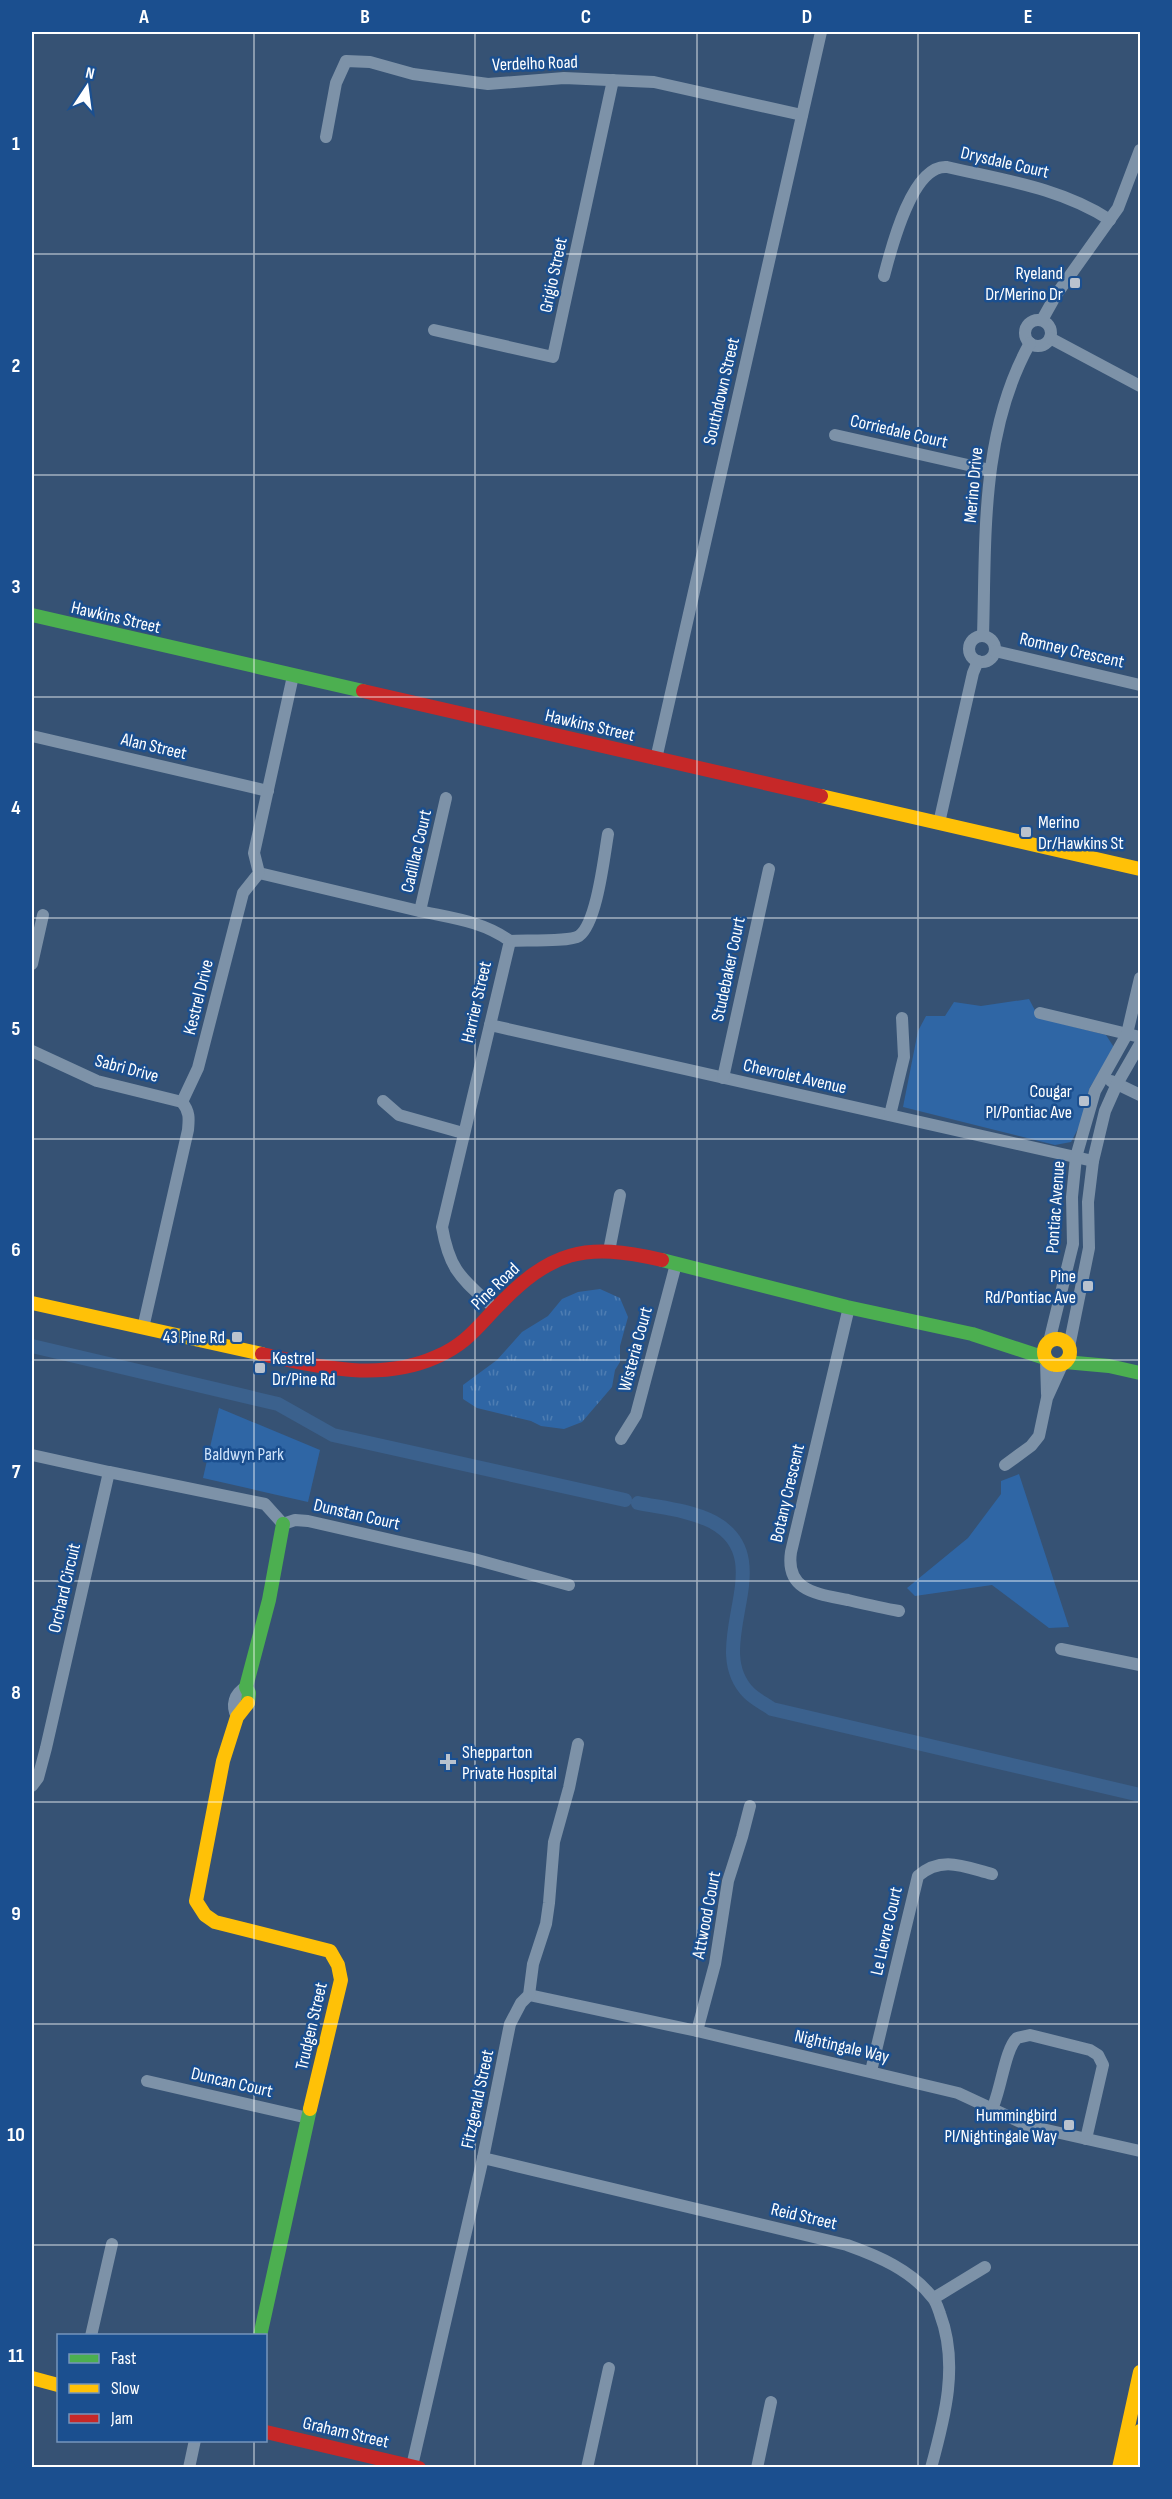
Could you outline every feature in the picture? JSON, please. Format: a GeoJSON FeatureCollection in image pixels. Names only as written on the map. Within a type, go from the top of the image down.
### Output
{"type":"FeatureCollection","features":[{"type":"Feature","properties":{"kind":"street","name":"Southdown Street"},"geometry":{"type":"LineString","coordinates":[[656,759],[821,32]]}},
{"type":"Feature","properties":{"kind":"street","name":"Verdelho Road"},"geometry":{"type":"LineString","coordinates":[[326,137],[336,83],[346,61],[370,62],[413,74],[488,84],[564,78],[654,82],[802,115]]}},
{"type":"Feature","properties":{"kind":"street","name":"Grigio Street"},"geometry":{"type":"LineString","coordinates":[[434,330],[553,357],[613,80]]}},
{"type":"Feature","properties":{"kind":"street"},"geometry":{"type":"LineString","coordinates":[[1042,320],[1056,295],[1110,220],[1124,196],[1140,150]]}},
{"type":"Feature","properties":{"kind":"street","name":"Drysdale Court"},"geometry":{"type":"LineString","coordinates":[[884,276],[897,228],[924,177],[939,166],[1055,192],[1084,204],[1110,220]]}},
{"type":"Feature","properties":{"kind":"street"},"geometry":{"type":"LineString","coordinates":[[1042,320],[1051,330],[1050,338],[1041,346],[1030,344],[1025,337],[1025,329],[1030,322],[1042,320]]}},
{"type":"Feature","properties":{"kind":"street"},"geometry":{"type":"LineString","coordinates":[[1050,338],[1140,387]]}},
{"type":"Feature","properties":{"kind":"street","name":"Merino Drive"},"geometry":{"type":"LineString","coordinates":[[983,636],[990,470],[1006,397],[1030,344]]}},
{"type":"Feature","properties":{"kind":"street","name":"Corriedale Court"},"geometry":{"type":"LineString","coordinates":[[836,435],[990,470]]}},
{"type":"Feature","properties":{"kind":"street","name":"Hawkins Street"},"geometry":{"type":"LineString","coordinates":[[32,615],[1140,869]]}},
{"type":"Feature","properties":{"kind":"street"},"geometry":{"type":"LineString","coordinates":[[983,636],[994,643],[995,651],[987,661],[978,661],[972,656],[970,648],[976,638],[983,636]]}},
{"type":"Feature","properties":{"kind":"street","name":"Romney Crescent"},"geometry":{"type":"LineString","coordinates":[[995,651],[1140,685]]}},
{"type":"Feature","properties":{"kind":"street"},"geometry":{"type":"LineString","coordinates":[[939,823],[973,673],[978,661]]}},
{"type":"Feature","properties":{"kind":"street"},"geometry":{"type":"LineString","coordinates":[[259,873],[254,853],[293,676]]}},
{"type":"Feature","properties":{"kind":"street","name":"Alan Street"},"geometry":{"type":"LineString","coordinates":[[32,736],[268,791]]}},
{"type":"Feature","properties":{"kind":"street","name":"Cadillac Court"},"geometry":{"type":"LineString","coordinates":[[420,911],[446,798]]}},
{"type":"Feature","properties":{"kind":"street"},"geometry":{"type":"LineString","coordinates":[[510,941],[567,940],[579,936],[590,922],[608,834]]}},
{"type":"Feature","properties":{"kind":"street","name":"Studebaker Court"},"geometry":{"type":"LineString","coordinates":[[723,1078],[769,869]]}},
{"type":"Feature","properties":{"kind":"street","name":"Harrier Street"},"geometry":{"type":"LineString","coordinates":[[259,873],[470,921],[494,930],[510,941],[442,1227],[446,1250],[456,1272],[495,1309]]}},
{"type":"Feature","properties":{"kind":"street","name":"Kestrel Drive"},"geometry":{"type":"LineString","coordinates":[[182,1102],[198,1068],[243,893],[259,873]]}},
{"type":"Feature","properties":{"kind":"street"},"geometry":{"type":"LineString","coordinates":[[32,964],[44,915]]}},
{"type":"Feature","properties":{"kind":"street","name":"Pontiac Avenue"},"geometry":{"type":"LineString","coordinates":[[1049,1342],[1073,1244],[1072,1197],[1076,1157],[1091,1101],[1102,1076],[1127,1034],[1140,978]]}},
{"type":"Feature","properties":{"kind":"street"},"geometry":{"type":"LineString","coordinates":[[1040,1013],[1140,1038]]}},
{"type":"Feature","properties":{"kind":"street"},"geometry":{"type":"LineString","coordinates":[[890,1115],[904,1057],[902,1018]]}},
{"type":"Feature","properties":{"kind":"street","name":"Chevrolet Avenue"},"geometry":{"type":"LineString","coordinates":[[490,1024],[1093,1161]]}},
{"type":"Feature","properties":{"kind":"street","name":"Pontiac Avenue"},"geometry":{"type":"LineString","coordinates":[[1047,1398],[1066,1356],[1089,1248],[1088,1202],[1093,1161],[1106,1111],[1117,1084],[1140,1044]]}},
{"type":"Feature","properties":{"kind":"street","name":"Sabri Drive"},"geometry":{"type":"LineString","coordinates":[[32,1051],[97,1081],[182,1102]]}},
{"type":"Feature","properties":{"kind":"street"},"geometry":{"type":"LineString","coordinates":[[1102,1076],[1140,1095]]}},
{"type":"Feature","properties":{"kind":"street"},"geometry":{"type":"LineString","coordinates":[[383,1101],[399,1115],[463,1133]]}},
{"type":"Feature","properties":{"kind":"street"},"geometry":{"type":"LineString","coordinates":[[143,1328],[188,1130],[187,1108],[182,1102]]}},
{"type":"Feature","properties":{"kind":"street"},"geometry":{"type":"LineString","coordinates":[[609,1251],[620,1195]]}},
{"type":"Feature","properties":{"kind":"street","name":"Pine Road"},"geometry":{"type":"LineString","coordinates":[[32,1303],[318,1367],[381,1372],[410,1366],[441,1354],[469,1338],[520,1283],[560,1257],[576,1252],[609,1251],[676,1264],[988,1339],[1045,1359]]}},
{"type":"Feature","properties":{"kind":"street","name":"Wisteria Court"},"geometry":{"type":"LineString","coordinates":[[621,1439],[636,1416],[676,1264]]}},
{"type":"Feature","properties":{"kind":"street","name":"Botany Crescent"},"geometry":{"type":"LineString","coordinates":[[849,1307],[791,1552],[791,1569],[796,1580],[812,1592],[899,1611]]}},
{"type":"Feature","properties":{"kind":"street","name":"Pine Road"},"geometry":{"type":"LineString","coordinates":[[988,1339],[1035,1344],[1049,1342]]}},
{"type":"Feature","properties":{"kind":"street"},"geometry":{"type":"LineString","coordinates":[[1005,1465],[1031,1446],[1039,1436],[1047,1398],[1044,1350],[1049,1342],[1059,1340],[1066,1356]]}},
{"type":"Feature","properties":{"kind":"street"},"geometry":{"type":"LineString","coordinates":[[1045,1359],[1053,1365],[1066,1356],[1140,1373]]}},
{"type":"Feature","properties":{"kind":"street"},"geometry":{"type":"LineString","coordinates":[[32,1455],[265,1504],[283,1524]]}},
{"type":"Feature","properties":{"kind":"street","name":"Orchard Circuit"},"geometry":{"type":"LineString","coordinates":[[32,1786],[38,1778],[46,1748],[109,1472]]}},
{"type":"Feature","properties":{"kind":"street","name":"Dunstan Court"},"geometry":{"type":"LineString","coordinates":[[283,1524],[295,1520],[308,1521],[474,1558],[569,1585]]}},
{"type":"Feature","properties":{"kind":"street","name":"Trudgen Street"},"geometry":{"type":"LineString","coordinates":[[260,2334],[341,1980],[338,1960],[330,1951],[210,1920],[201,1912],[196,1901],[223,1761],[237,1717],[246,1708],[249,1700],[246,1687],[269,1600],[283,1524]]}},
{"type":"Feature","properties":{"kind":"street"},"geometry":{"type":"LineString","coordinates":[[1061,1649],[1140,1665]]}},
{"type":"Feature","properties":{"kind":"street","name":"Fitzgerald Street"},"geometry":{"type":"LineString","coordinates":[[416,2467],[510,2024],[518,2008],[529,1995],[533,1964],[546,1924],[554,1842],[578,1744]]}},
{"type":"Feature","properties":{"kind":"street","name":"Attwood Court"},"geometry":{"type":"LineString","coordinates":[[697,2031],[715,1964],[728,1881],[750,1806]]}},
{"type":"Feature","properties":{"kind":"street","name":"Le Lievre Court"},"geometry":{"type":"LineString","coordinates":[[871,2071],[918,1876],[927,1868],[940,1863],[992,1874]]}},
{"type":"Feature","properties":{"kind":"street","name":"Nightingale Way"},"geometry":{"type":"LineString","coordinates":[[529,1995],[871,2071],[963,2095],[1029,2126],[1140,2151]]}},
{"type":"Feature","properties":{"kind":"street"},"geometry":{"type":"LineString","coordinates":[[992,2109],[1012,2045],[1017,2038],[1030,2035],[1090,2050],[1098,2055],[1103,2065],[1086,2139]]}},
{"type":"Feature","properties":{"kind":"street","name":"Duncan Court"},"geometry":{"type":"LineString","coordinates":[[147,2080],[308,2118]]}},
{"type":"Feature","properties":{"kind":"street","name":"Reid Street"},"geometry":{"type":"LineString","coordinates":[[483,2158],[847,2245],[874,2254],[896,2265],[934,2298]]}},
{"type":"Feature","properties":{"kind":"street"},"geometry":{"type":"LineString","coordinates":[[91,2334],[112,2244]]}},
{"type":"Feature","properties":{"kind":"street"},"geometry":{"type":"LineString","coordinates":[[931,2468],[943,2424],[949,2381],[949,2346],[934,2298],[985,2267]]}},
{"type":"Feature","properties":{"kind":"street"},"geometry":{"type":"LineString","coordinates":[[587,2468],[609,2368]]}},
{"type":"Feature","properties":{"kind":"street"},"geometry":{"type":"LineString","coordinates":[[1132,2468],[1140,2372]]}},
{"type":"Feature","properties":{"kind":"street"},"geometry":{"type":"LineString","coordinates":[[32,2378],[57,2385]]}},
{"type":"Feature","properties":{"kind":"street"},"geometry":{"type":"LineString","coordinates":[[757,2468],[771,2403]]}},
{"type":"Feature","properties":{"kind":"street","name":"Graham Street"},"geometry":{"type":"LineString","coordinates":[[267,2432],[375,2462],[416,2467]]}},
{"type":"Feature","properties":{"kind":"street"},"geometry":{"type":"LineString","coordinates":[[1119,2468],[1136,2437]]}},
{"type":"Feature","properties":{"kind":"street"},"geometry":{"type":"LineString","coordinates":[[189,2468],[195,2442]]}},
{"type":"Feature","properties":{"kind":"green space"},"geometry":{"type":"Polygon","coordinates":[[[1029,999],[1039,1018],[1106,1035],[1115,1049],[1090,1087],[1080,1125],[1071,1142],[1055,1145],[903,1107],[918,1031],[926,1016],[945,1016],[954,1002],[981,1006],[1029,999]]]}},
{"type":"Feature","properties":{"kind":"green space"},"geometry":{"type":"Polygon","coordinates":[[[600,1289],[620,1298],[628,1317],[620,1346],[620,1362],[615,1370],[612,1387],[582,1422],[564,1429],[541,1426],[531,1421],[477,1408],[463,1399],[463,1385],[497,1360],[522,1332],[548,1316],[562,1299],[578,1292],[600,1289]]]}},
{"type":"Feature","properties":{"kind":"green space","name":"Baldwyn Park"},"geometry":{"type":"Polygon","coordinates":[[[219,1408],[320,1450],[308,1502],[203,1478],[219,1408]]]}},
{"type":"Feature","properties":{"kind":"green space"},"geometry":{"type":"Polygon","coordinates":[[[1019,1474],[1069,1627],[1049,1628],[992,1585],[915,1596],[907,1588],[968,1538],[1001,1494],[1001,1481],[1019,1474]]]}},
{"type":"Feature","properties":{"kind":"waterway"},"geometry":{"type":"LineString","coordinates":[[32,1346],[278,1404],[333,1435],[625,1500]]}},
{"type":"Feature","properties":{"kind":"waterway"},"geometry":{"type":"LineString","coordinates":[[638,1503],[704,1518],[713,1522],[733,1538],[741,1558],[742,1580],[733,1651],[737,1673],[749,1693],[772,1709],[1140,1795]]}},
{"type":"Feature","properties":{"kind":"traffic: fast"},"geometry":{"type":"LineString","coordinates":[[32,615],[363,691]]}},
{"type":"Feature","properties":{"kind":"traffic: fast"},"geometry":{"type":"LineString","coordinates":[[662,1260],[847,1307],[972,1334],[1045,1358]]}},
{"type":"Feature","properties":{"kind":"traffic: fast"},"geometry":{"type":"LineString","coordinates":[[1065,1362],[1109,1366],[1140,1373]]}},
{"type":"Feature","properties":{"kind":"traffic: fast"},"geometry":{"type":"LineString","coordinates":[[248,1703],[249,1693],[246,1687],[269,1600],[283,1524]]}},
{"type":"Feature","properties":{"kind":"traffic: fast"},"geometry":{"type":"LineString","coordinates":[[260,2334],[310,2109]]}},
{"type":"Feature","properties":{"kind":"traffic: slow"},"geometry":{"type":"LineString","coordinates":[[821,796],[1140,869]]}},
{"type":"Feature","properties":{"kind":"traffic: slow"},"geometry":{"type":"LineString","coordinates":[[32,1303],[262,1354]]}},
{"type":"Feature","properties":{"kind":"traffic: slow"},"geometry":{"type":"LineString","coordinates":[[1057,1339],[1066,1343],[1070,1352],[1066,1361],[1057,1365],[1048,1361],[1044,1352],[1048,1343],[1057,1339]]}},
{"type":"Feature","properties":{"kind":"traffic: slow"},"geometry":{"type":"LineString","coordinates":[[248,1703],[237,1717],[223,1761],[196,1901],[205,1915],[215,1922],[330,1951],[338,1965],[341,1980],[310,2109]]}},
{"type":"Feature","properties":{"kind":"traffic: slow"},"geometry":{"type":"LineString","coordinates":[[1119,2468],[1140,2372]]}},
{"type":"Feature","properties":{"kind":"traffic: slow"},"geometry":{"type":"LineString","coordinates":[[32,2378],[57,2385]]}},
{"type":"Feature","properties":{"kind":"traffic: slow"},"geometry":{"type":"LineString","coordinates":[[1132,2468],[1140,2431]]}},
{"type":"Feature","properties":{"kind":"traffic: jam"},"geometry":{"type":"LineString","coordinates":[[363,691],[821,796]]}},
{"type":"Feature","properties":{"kind":"traffic: jam"},"geometry":{"type":"LineString","coordinates":[[262,1354],[349,1370],[393,1369],[415,1365],[436,1357],[462,1342],[515,1289],[552,1263],[590,1252],[611,1252],[662,1260]]}},
{"type":"Feature","properties":{"kind":"traffic: jam"},"geometry":{"type":"LineString","coordinates":[[267,2432],[419,2468]]}},
{"type":"Feature","properties":{"kind":"place","name":"Ryeland Dr/Merino Dr"},"geometry":{"type":"Point","coordinates":[1075,283]}},
{"type":"Feature","properties":{"kind":"place","name":"Merino Dr/Hawkins St"},"geometry":{"type":"Point","coordinates":[1026,832]}},
{"type":"Feature","properties":{"kind":"place","name":"Cougar Pl/Pontiac Ave"},"geometry":{"type":"Point","coordinates":[1084,1101]}},
{"type":"Feature","properties":{"kind":"place","name":"Pine Rd/Pontiac Ave"},"geometry":{"type":"Point","coordinates":[1088,1286]}},
{"type":"Feature","properties":{"kind":"place","name":"43 Pine Rd"},"geometry":{"type":"Point","coordinates":[237,1337]}},
{"type":"Feature","properties":{"kind":"place","name":"Kestrel Dr/Pine Rd"},"geometry":{"type":"Point","coordinates":[260,1368]}},
{"type":"Feature","properties":{"kind":"place","name":"Shepparton Private Hospital"},"geometry":{"type":"Point","coordinates":[448,1762]}},
{"type":"Feature","properties":{"kind":"place","name":"Hummingbird Pl/Nightingale Way"},"geometry":{"type":"Point","coordinates":[1069,2125]}}]}
